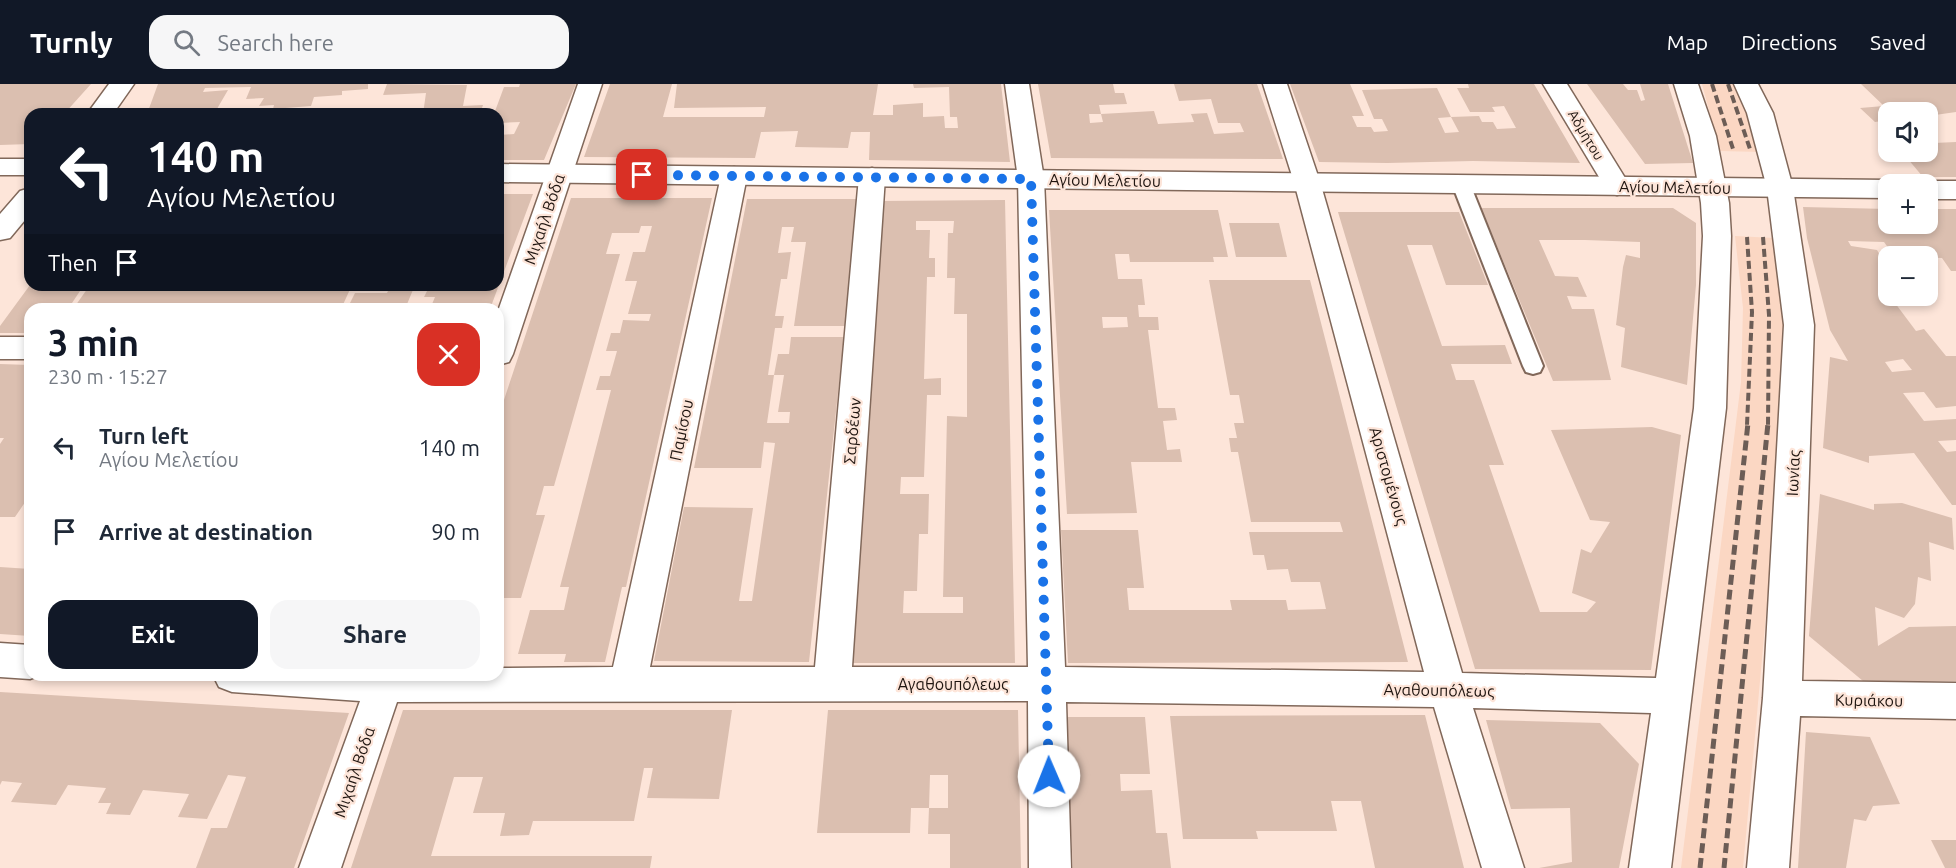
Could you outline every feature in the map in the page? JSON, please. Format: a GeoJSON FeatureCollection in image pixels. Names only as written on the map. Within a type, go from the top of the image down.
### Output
{"type":"FeatureCollection","features":[{"type":"Feature","properties":{"kind":"street"},"geometry":{"type":"LineString","coordinates":[[104,108],[122,84]]}},
{"type":"Feature","properties":{"kind":"street","name":"Μιχαήλ Βόδα"},"geometry":{"type":"LineString","coordinates":[[504,336],[590,84]]}},
{"type":"Feature","properties":{"kind":"street"},"geometry":{"type":"LineString","coordinates":[[1017,84],[1031,179],[1047,684],[1050,868]]}},
{"type":"Feature","properties":{"kind":"street","name":"Αριστομένους"},"geometry":{"type":"LineString","coordinates":[[1275,84],[1307,182],[1448,690],[1503,868]]}},
{"type":"Feature","properties":{"kind":"street","name":"Αδμήτου"},"geometry":{"type":"LineString","coordinates":[[1556,84],[1617,186]]}},
{"type":"Feature","properties":{"kind":"street"},"geometry":{"type":"LineString","coordinates":[[1650,868],[1710,408],[1717,236],[1713,187],[1703,136],[1686,84]]}},
{"type":"Feature","properties":{"kind":"street","name":"Ιωνίας"},"geometry":{"type":"LineString","coordinates":[[1746,84],[1760,113],[1780,188],[1799,325],[1782,698],[1768,868]]}},
{"type":"Feature","properties":{"kind":"street"},"geometry":{"type":"LineString","coordinates":[[0,167],[24,167]]}},
{"type":"Feature","properties":{"kind":"street","name":"Αγίου Μελετίου"},"geometry":{"type":"LineString","coordinates":[[504,173],[1878,189]]}},
{"type":"Feature","properties":{"kind":"street","name":"Παμίσου"},"geometry":{"type":"LineString","coordinates":[[628,684],[734,176]]}},
{"type":"Feature","properties":{"kind":"street","name":"Σαρδέων"},"geometry":{"type":"LineString","coordinates":[[832,684],[872,177]]}},
{"type":"Feature","properties":{"kind":"street"},"geometry":{"type":"LineString","coordinates":[[1938,189],[1956,190]]}},
{"type":"Feature","properties":{"kind":"street"},"geometry":{"type":"LineString","coordinates":[[0,231],[24,204]]}},
{"type":"Feature","properties":{"kind":"street"},"geometry":{"type":"LineString","coordinates":[[0,348],[24,348]]}},
{"type":"Feature","properties":{"kind":"street"},"geometry":{"type":"LineString","coordinates":[[0,660],[24,662]]}},
{"type":"Feature","properties":{"kind":"street","name":"Μιχαήλ Βόδα"},"geometry":{"type":"LineString","coordinates":[[320,868],[387,681]]}},
{"type":"Feature","properties":{"kind":"street","name":"Αγαθουπόλεως"},"geometry":{"type":"LineString","coordinates":[[447,681],[628,684],[1047,684],[1674,696]]}},
{"type":"Feature","properties":{"kind":"street","name":"Κυριάκου"},"geometry":{"type":"LineString","coordinates":[[1782,698],[1956,701]]}},
{"type":"Feature","properties":{"kind":"lane"},"geometry":{"type":"LineString","coordinates":[[1461,184],[1533,366]]}},
{"type":"Feature","properties":{"kind":"shaded area"},"geometry":{"type":"Polygon","coordinates":[[[1702,84],[1738,84],[1761,152],[1720,151],[1702,84]]]}},
{"type":"Feature","properties":{"kind":"shaded area"},"geometry":{"type":"Polygon","coordinates":[[[1735,236],[1774,238],[1787,336],[1770,571],[1743,868],[1681,868],[1741,382],[1743,308],[1735,236]]]}},
{"type":"Feature","properties":{"kind":"building"},"geometry":{"type":"Polygon","coordinates":[[[0,84],[91,84],[69,108],[24,108],[24,144],[0,145],[0,84]]]}},
{"type":"Feature","properties":{"kind":"building"},"geometry":{"type":"Polygon","coordinates":[[[158,84],[368,84],[368,89],[342,91],[342,95],[314,97],[311,106],[273,108],[274,105],[259,106],[264,98],[246,99],[251,87],[205,88],[203,92],[228,90],[218,108],[149,108],[158,84]]]}},
{"type":"Feature","properties":{"kind":"building"},"geometry":{"type":"Polygon","coordinates":[[[387,84],[467,85],[463,106],[483,105],[482,108],[424,108],[426,93],[383,95],[387,84]]]}},
{"type":"Feature","properties":{"kind":"building"},"geometry":{"type":"Polygon","coordinates":[[[520,84],[576,84],[544,160],[504,160],[504,135],[514,134],[520,122],[504,123],[504,108],[496,108],[504,87],[519,87],[520,84]]]}},
{"type":"Feature","properties":{"kind":"building"},"geometry":{"type":"Polygon","coordinates":[[[610,84],[672,84],[663,117],[764,117],[766,107],[674,108],[677,84],[878,84],[873,115],[893,115],[893,105],[923,103],[923,117],[944,116],[945,128],[958,128],[957,117],[950,117],[949,87],[914,88],[913,84],[1001,84],[1010,162],[869,160],[870,132],[851,132],[848,148],[795,147],[798,131],[761,132],[755,158],[584,157],[610,84]]]}},
{"type":"Feature","properties":{"kind":"building"},"geometry":{"type":"Polygon","coordinates":[[[1038,84],[1113,84],[1115,93],[1124,93],[1127,104],[1099,105],[1101,114],[1154,111],[1158,124],[1194,122],[1191,114],[1207,113],[1214,134],[1244,132],[1240,123],[1218,123],[1211,99],[1179,101],[1174,84],[1257,84],[1283,159],[1051,158],[1038,84]],[[1089,114],[1090,123],[1103,122],[1101,114],[1089,114]]]}},
{"type":"Feature","properties":{"kind":"building"},"geometry":{"type":"Polygon","coordinates":[[[1290,84],[1350,84],[1364,116],[1352,116],[1357,127],[1371,127],[1374,132],[1388,131],[1382,119],[1374,119],[1362,90],[1437,88],[1451,117],[1479,116],[1482,122],[1493,122],[1497,129],[1516,128],[1504,106],[1492,107],[1495,112],[1470,112],[1457,88],[1469,88],[1468,84],[1534,84],[1580,163],[1473,161],[1319,162],[1290,84]],[[1451,117],[1438,118],[1445,133],[1459,132],[1451,117]]]}},
{"type":"Feature","properties":{"kind":"building"},"geometry":{"type":"Polygon","coordinates":[[[1587,84],[1623,84],[1628,90],[1637,90],[1641,101],[1645,100],[1640,84],[1668,84],[1693,163],[1645,164],[1587,84]]]}},
{"type":"Feature","properties":{"kind":"building"},"geometry":{"type":"Polygon","coordinates":[[[1861,84],[1956,84],[1956,112],[1938,115],[1938,102],[1880,102],[1861,84]]]}},
{"type":"Feature","properties":{"kind":"building"},"geometry":{"type":"Polygon","coordinates":[[[1878,106],[1878,122],[1875,122],[1860,108],[1878,106]]]}},
{"type":"Feature","properties":{"kind":"building"},"geometry":{"type":"Polygon","coordinates":[[[1956,142],[1956,177],[1920,174],[1910,162],[1938,162],[1938,143],[1956,142]]]}},
{"type":"Feature","properties":{"kind":"building"},"geometry":{"type":"Polygon","coordinates":[[[504,194],[533,194],[504,272],[504,194]]]}},
{"type":"Feature","properties":{"kind":"building"},"geometry":{"type":"Polygon","coordinates":[[[571,198],[712,198],[626,587],[622,587],[605,662],[564,662],[566,654],[518,654],[530,610],[564,610],[569,587],[560,587],[611,390],[596,390],[600,376],[610,376],[617,351],[606,351],[611,333],[620,333],[623,320],[649,321],[651,314],[628,314],[637,281],[625,281],[633,252],[645,252],[652,226],[641,226],[639,233],[612,233],[606,254],[620,254],[554,486],[544,486],[536,515],[545,515],[521,598],[504,598],[504,400],[571,198]]]}},
{"type":"Feature","properties":{"kind":"building"},"geometry":{"type":"Polygon","coordinates":[[[747,199],[859,199],[846,326],[794,326],[806,242],[791,242],[794,227],[782,227],[778,253],[791,252],[787,279],[781,279],[775,316],[784,316],[782,328],[775,328],[768,375],[774,375],[778,354],[789,354],[791,337],[844,337],[809,662],[654,661],[684,507],[753,508],[739,601],[752,601],[775,443],[764,442],[761,468],[694,468],[747,199]],[[774,375],[767,423],[789,423],[790,412],[778,412],[784,375],[774,375]]]}},
{"type":"Feature","properties":{"kind":"building"},"geometry":{"type":"Polygon","coordinates":[[[1005,200],[1015,663],[844,663],[880,201],[1005,200]],[[916,221],[916,230],[930,230],[929,258],[935,258],[935,277],[927,277],[924,379],[941,378],[941,395],[927,395],[924,477],[901,477],[900,494],[929,494],[928,534],[919,534],[917,591],[904,591],[903,613],[963,613],[963,597],[943,597],[947,416],[967,417],[967,314],[954,314],[955,278],[947,278],[948,233],[953,233],[954,221],[916,221]]]}},
{"type":"Feature","properties":{"kind":"building"},"geometry":{"type":"Polygon","coordinates":[[[1803,207],[1878,209],[1878,234],[1938,234],[1938,209],[1956,209],[1956,271],[1951,271],[1942,258],[1938,258],[1938,246],[1887,246],[1884,242],[1848,241],[1851,246],[1878,252],[1878,306],[1897,306],[1916,331],[1924,329],[1946,356],[1956,356],[1956,406],[1936,408],[1924,392],[1903,393],[1924,421],[1956,419],[1956,440],[1938,441],[1947,452],[1956,451],[1956,505],[1952,505],[1914,453],[1869,456],[1869,463],[1823,448],[1830,357],[1848,361],[1830,330],[1807,238],[1803,207]],[[1903,359],[1885,362],[1892,372],[1912,370],[1903,359]]]}},
{"type":"Feature","properties":{"kind":"building"},"geometry":{"type":"Polygon","coordinates":[[[1481,208],[1673,208],[1696,223],[1696,285],[1687,385],[1621,367],[1625,328],[1616,325],[1623,267],[1626,255],[1640,258],[1640,242],[1585,240],[1539,240],[1555,276],[1578,277],[1587,297],[1567,296],[1572,309],[1594,309],[1611,380],[1553,381],[1481,208]]]}},
{"type":"Feature","properties":{"kind":"building"},"geometry":{"type":"Polygon","coordinates":[[[1049,210],[1218,210],[1228,257],[1213,257],[1214,262],[1130,262],[1129,254],[1115,254],[1118,279],[1142,279],[1145,305],[1138,305],[1139,317],[1158,317],[1159,330],[1148,330],[1158,408],[1175,408],[1177,420],[1163,421],[1167,450],[1180,449],[1182,462],[1131,462],[1137,513],[1067,514],[1049,210]],[[1102,317],[1103,328],[1128,327],[1127,317],[1102,317]]]}},
{"type":"Feature","properties":{"kind":"building"},"geometry":{"type":"Polygon","coordinates":[[[1338,212],[1459,212],[1488,285],[1446,285],[1432,245],[1407,245],[1442,346],[1505,345],[1512,364],[1451,364],[1456,380],[1474,380],[1504,465],[1489,465],[1540,612],[1587,612],[1596,602],[1572,593],[1581,549],[1591,553],[1610,522],[1590,520],[1551,430],[1652,427],[1681,435],[1651,670],[1475,669],[1338,212]]]}},
{"type":"Feature","properties":{"kind":"building"},"geometry":{"type":"Polygon","coordinates":[[[1229,223],[1279,223],[1287,257],[1236,257],[1229,223]]]}},
{"type":"Feature","properties":{"kind":"building"},"geometry":{"type":"Polygon","coordinates":[[[1209,280],[1310,280],[1408,662],[1068,663],[1061,530],[1138,530],[1144,588],[1127,588],[1129,610],[1232,610],[1230,600],[1286,600],[1288,610],[1326,609],[1320,582],[1291,582],[1288,569],[1267,570],[1264,555],[1253,555],[1249,532],[1343,532],[1340,522],[1251,522],[1238,452],[1231,452],[1229,438],[1237,438],[1234,423],[1244,423],[1239,395],[1230,395],[1209,280]]]}},
{"type":"Feature","properties":{"kind":"building"},"geometry":{"type":"Polygon","coordinates":[[[26,291],[80,291],[72,303],[24,303],[24,333],[0,333],[0,326],[26,291]]]}},
{"type":"Feature","properties":{"kind":"building"},"geometry":{"type":"Polygon","coordinates":[[[86,291],[349,291],[344,303],[77,303],[86,291]]]}},
{"type":"Feature","properties":{"kind":"building"},"geometry":{"type":"Polygon","coordinates":[[[388,291],[412,291],[408,303],[350,303],[355,293],[387,293],[388,291]]]}},
{"type":"Feature","properties":{"kind":"building"},"geometry":{"type":"Polygon","coordinates":[[[427,291],[497,291],[492,303],[432,303],[435,297],[424,297],[427,291]]]}},
{"type":"Feature","properties":{"kind":"building"},"geometry":{"type":"Polygon","coordinates":[[[0,364],[24,365],[24,504],[15,517],[0,517],[0,444],[4,438],[0,438],[0,364]]]}},
{"type":"Feature","properties":{"kind":"building"},"geometry":{"type":"Polygon","coordinates":[[[1820,494],[1874,510],[1874,504],[1902,503],[1952,518],[1954,550],[1929,542],[1931,581],[1918,577],[1915,604],[1904,618],[1875,607],[1878,646],[1909,627],[1956,626],[1956,681],[1863,681],[1809,636],[1820,494]]]}},
{"type":"Feature","properties":{"kind":"building"},"geometry":{"type":"Polygon","coordinates":[[[0,567],[24,569],[24,636],[0,634],[0,567]]]}},
{"type":"Feature","properties":{"kind":"building"},"geometry":{"type":"Polygon","coordinates":[[[0,692],[349,713],[294,868],[196,868],[211,828],[227,828],[246,777],[228,775],[207,819],[178,817],[189,794],[143,790],[130,815],[106,814],[111,803],[98,803],[106,788],[68,785],[56,805],[11,802],[22,783],[2,781],[0,785],[0,692]]]}},
{"type":"Feature","properties":{"kind":"building"},"geometry":{"type":"Polygon","coordinates":[[[403,710],[732,710],[719,799],[647,798],[653,768],[644,768],[634,821],[533,821],[529,835],[500,836],[505,813],[473,813],[483,777],[454,777],[431,856],[652,856],[650,868],[351,868],[403,710]]]}},
{"type":"Feature","properties":{"kind":"building"},"geometry":{"type":"Polygon","coordinates":[[[828,710],[1018,710],[1021,868],[950,868],[950,834],[928,834],[929,808],[911,808],[910,833],[817,833],[828,710]],[[930,775],[929,808],[948,808],[948,775],[930,775]]]}},
{"type":"Feature","properties":{"kind":"building"},"geometry":{"type":"Polygon","coordinates":[[[1425,715],[1464,868],[1375,868],[1361,801],[1331,801],[1337,831],[1256,831],[1258,839],[1183,839],[1170,716],[1425,715]]]}},
{"type":"Feature","properties":{"kind":"building"},"geometry":{"type":"Polygon","coordinates":[[[1065,717],[1145,717],[1150,774],[1120,774],[1121,791],[1152,790],[1156,833],[1167,833],[1171,868],[1073,868],[1065,717]]]}},
{"type":"Feature","properties":{"kind":"building"},"geometry":{"type":"Polygon","coordinates":[[[1486,720],[1600,723],[1639,764],[1619,868],[1539,868],[1572,862],[1570,808],[1511,809],[1486,720]]]}},
{"type":"Feature","properties":{"kind":"building"},"geometry":{"type":"Polygon","coordinates":[[[1806,732],[1870,737],[1900,804],[1873,806],[1866,821],[1854,819],[1846,868],[1798,868],[1806,732]]]}},
{"type":"Feature","properties":{"kind":"building"},"geometry":{"type":"Polygon","coordinates":[[[1931,840],[1956,840],[1956,868],[1945,868],[1931,840]]]}},
{"type":"Feature","properties":{"kind":"railway"},"geometry":{"type":"LineString","coordinates":[[1712,84],[1734,152]]}},
{"type":"Feature","properties":{"kind":"railway"},"geometry":{"type":"LineString","coordinates":[[1728,84],[1751,152]]}},
{"type":"Feature","properties":{"kind":"railway"},"geometry":{"type":"LineString","coordinates":[[1747,237],[1752,312],[1747,425]]}},
{"type":"Feature","properties":{"kind":"railway"},"geometry":{"type":"LineString","coordinates":[[1763,237],[1769,315],[1768,425]]}},
{"type":"Feature","properties":{"kind":"railway"},"geometry":{"type":"LineString","coordinates":[[1700,868],[1748,423]]}},
{"type":"Feature","properties":{"kind":"railway"},"geometry":{"type":"LineString","coordinates":[[1724,868],[1768,423]]}},
{"type":"Feature","properties":{"kind":"route"},"geometry":{"type":"LineString","coordinates":[[642,175],[1031,179],[1049,776]]}}]}
